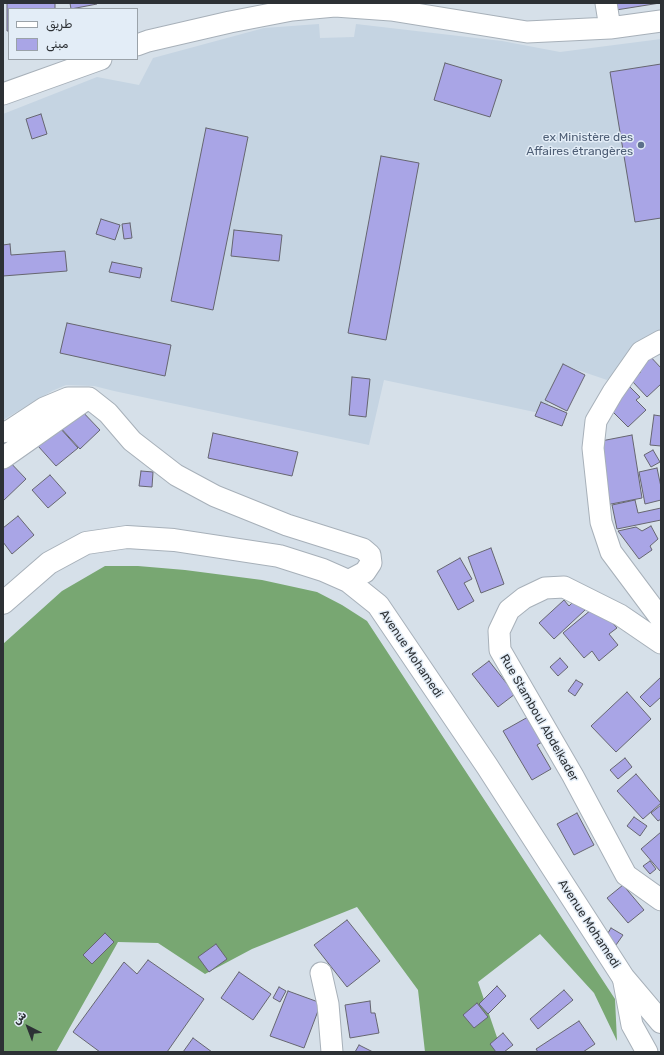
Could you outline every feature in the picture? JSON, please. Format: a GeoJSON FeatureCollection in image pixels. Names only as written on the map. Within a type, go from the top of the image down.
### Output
{"type":"FeatureCollection","features":[{"type":"Feature","properties":{"kind":"main road","name":"Avenue Mohamedi"},"geometry":{"type":"LineString","coordinates":[[3,603],[49,563],[86,543],[127,537],[174,540],[279,556],[323,570],[348,581],[378,605],[487,766],[623,977],[661,1022]]}},
{"type":"Feature","properties":{"kind":"street"},"geometry":{"type":"LineString","coordinates":[[606,3],[610,28]]}},
{"type":"Feature","properties":{"kind":"street"},"geometry":{"type":"LineString","coordinates":[[138,45],[230,22],[292,10],[335,6],[391,10],[527,32],[610,28],[661,21]]}},
{"type":"Feature","properties":{"kind":"street"},"geometry":{"type":"LineString","coordinates":[[3,94],[98,60]]}},
{"type":"Feature","properties":{"kind":"street"},"geometry":{"type":"LineString","coordinates":[[661,341],[641,352],[613,392],[596,421],[593,448],[601,522],[611,552],[661,619]]}},
{"type":"Feature","properties":{"kind":"street"},"geometry":{"type":"LineString","coordinates":[[3,432],[9,431],[44,408],[68,398],[89,398],[108,413],[132,440],[176,475],[215,496],[287,525],[363,550],[370,555],[371,563],[364,572],[348,581]]}},
{"type":"Feature","properties":{"kind":"street"},"geometry":{"type":"LineString","coordinates":[[3,458],[89,398]]}},
{"type":"Feature","properties":{"kind":"street","name":"Rue Stamboul Abdelkader"},"geometry":{"type":"LineString","coordinates":[[661,643],[620,615],[564,587],[544,588],[524,598],[508,610],[499,631],[500,650],[573,776],[626,874],[661,900]]}},
{"type":"Feature","properties":{"kind":"street"},"geometry":{"type":"LineString","coordinates":[[321,973],[328,1004],[332,1052]]}},
{"type":"Feature","properties":{"kind":"street"},"geometry":{"type":"LineString","coordinates":[[623,977],[632,1025],[647,1052]]}},
{"type":"Feature","properties":{"kind":"shaded area"},"geometry":{"type":"Polygon","coordinates":[[[319,24],[320,38],[354,37],[356,24],[502,41],[560,52],[661,39],[661,334],[607,380],[563,365],[544,414],[384,380],[369,445],[94,386],[66,385],[52,391],[3,420],[3,114],[97,77],[139,85],[153,58],[264,28],[319,24]]]}},
{"type":"Feature","properties":{"kind":"green space"},"geometry":{"type":"Polygon","coordinates":[[[105,566],[138,566],[185,570],[262,580],[317,592],[342,605],[367,621],[615,999],[617,1041],[594,993],[540,934],[478,982],[502,1052],[425,1052],[418,990],[357,907],[252,949],[205,974],[158,943],[118,942],[56,1052],[3,1052],[3,644],[62,591],[105,566]]]}},
{"type":"Feature","properties":{"kind":"building"},"geometry":{"type":"Polygon","coordinates":[[[7,3],[55,3],[55,8],[8,8],[7,31],[7,3]]]}},
{"type":"Feature","properties":{"kind":"building"},"geometry":{"type":"Polygon","coordinates":[[[70,3],[97,3],[76,8],[71,8],[70,3]]]}},
{"type":"Feature","properties":{"kind":"building"},"geometry":{"type":"Polygon","coordinates":[[[615,3],[660,3],[616,10],[615,3]]]}},
{"type":"Feature","properties":{"kind":"building"},"geometry":{"type":"Polygon","coordinates":[[[445,63],[502,80],[490,117],[434,100],[445,63]]]}},
{"type":"Feature","properties":{"kind":"building","name":"ex Ministère des Affaires étrangères"},"geometry":{"type":"Polygon","coordinates":[[[661,64],[661,218],[635,222],[610,72],[661,64]]]}},
{"type":"Feature","properties":{"kind":"building"},"geometry":{"type":"Polygon","coordinates":[[[41,114],[47,134],[32,139],[26,119],[41,114]]]}},
{"type":"Feature","properties":{"kind":"building"},"geometry":{"type":"Polygon","coordinates":[[[206,128],[248,137],[213,310],[171,301],[206,128]]]}},
{"type":"Feature","properties":{"kind":"building"},"geometry":{"type":"Polygon","coordinates":[[[381,156],[419,163],[386,340],[348,333],[381,156]]]}},
{"type":"Feature","properties":{"kind":"building"},"geometry":{"type":"Polygon","coordinates":[[[101,219],[120,225],[115,240],[96,234],[101,219]]]}},
{"type":"Feature","properties":{"kind":"building"},"geometry":{"type":"Polygon","coordinates":[[[130,223],[132,238],[124,239],[122,224],[130,223]]]}},
{"type":"Feature","properties":{"kind":"building"},"geometry":{"type":"Polygon","coordinates":[[[234,230],[282,235],[279,261],[231,256],[234,230]]]}},
{"type":"Feature","properties":{"kind":"building"},"geometry":{"type":"Polygon","coordinates":[[[10,244],[11,255],[65,251],[67,271],[3,276],[3,245],[10,244]]]}},
{"type":"Feature","properties":{"kind":"building"},"geometry":{"type":"Polygon","coordinates":[[[112,262],[142,268],[140,278],[109,272],[112,262]]]}},
{"type":"Feature","properties":{"kind":"building"},"geometry":{"type":"Polygon","coordinates":[[[67,323],[171,345],[165,376],[60,353],[67,323]]]}},
{"type":"Feature","properties":{"kind":"building"},"geometry":{"type":"Polygon","coordinates":[[[648,354],[661,368],[661,384],[647,397],[632,381],[641,372],[636,367],[648,354]]]}},
{"type":"Feature","properties":{"kind":"building"},"geometry":{"type":"Polygon","coordinates":[[[563,364],[585,375],[567,411],[545,400],[563,364]]]}},
{"type":"Feature","properties":{"kind":"building"},"geometry":{"type":"Polygon","coordinates":[[[352,377],[370,379],[366,417],[349,415],[352,377]]]}},
{"type":"Feature","properties":{"kind":"building"},"geometry":{"type":"Polygon","coordinates":[[[630,387],[640,397],[636,400],[646,410],[628,427],[609,408],[630,387]]]}},
{"type":"Feature","properties":{"kind":"building"},"geometry":{"type":"Polygon","coordinates":[[[541,402],[567,413],[562,426],[535,416],[541,402]]]}},
{"type":"Feature","properties":{"kind":"building"},"geometry":{"type":"Polygon","coordinates":[[[78,407],[100,430],[80,449],[58,425],[78,407]]]}},
{"type":"Feature","properties":{"kind":"building"},"geometry":{"type":"Polygon","coordinates":[[[654,415],[661,416],[661,446],[650,445],[654,415]]]}},
{"type":"Feature","properties":{"kind":"building"},"geometry":{"type":"Polygon","coordinates":[[[59,427],[78,448],[56,466],[38,446],[59,427]]]}},
{"type":"Feature","properties":{"kind":"building"},"geometry":{"type":"Polygon","coordinates":[[[213,433],[298,452],[292,476],[208,458],[213,433]]]}},
{"type":"Feature","properties":{"kind":"building"},"geometry":{"type":"Polygon","coordinates":[[[632,435],[642,498],[606,505],[596,442],[632,435]]]}},
{"type":"Feature","properties":{"kind":"building"},"geometry":{"type":"Polygon","coordinates":[[[653,450],[660,462],[651,467],[644,455],[653,450]]]}},
{"type":"Feature","properties":{"kind":"building"},"geometry":{"type":"Polygon","coordinates":[[[6,458],[26,479],[3,501],[3,461],[6,458]]]}},
{"type":"Feature","properties":{"kind":"building"},"geometry":{"type":"Polygon","coordinates":[[[657,468],[661,487],[661,500],[645,504],[639,472],[657,468]]]}},
{"type":"Feature","properties":{"kind":"building"},"geometry":{"type":"Polygon","coordinates":[[[141,471],[153,472],[152,487],[139,486],[141,471]]]}},
{"type":"Feature","properties":{"kind":"building"},"geometry":{"type":"Polygon","coordinates":[[[50,475],[66,493],[48,508],[32,490],[50,475]]]}},
{"type":"Feature","properties":{"kind":"building"},"geometry":{"type":"Polygon","coordinates":[[[635,500],[638,513],[661,508],[661,520],[617,529],[612,505],[635,500]]]}},
{"type":"Feature","properties":{"kind":"building"},"geometry":{"type":"Polygon","coordinates":[[[18,516],[34,535],[12,554],[3,542],[3,528],[18,516]]]}},
{"type":"Feature","properties":{"kind":"building"},"geometry":{"type":"Polygon","coordinates":[[[651,526],[658,539],[650,546],[652,550],[639,559],[618,531],[636,527],[642,531],[651,526]]]}},
{"type":"Feature","properties":{"kind":"building"},"geometry":{"type":"Polygon","coordinates":[[[491,548],[504,584],[481,593],[468,557],[491,548]]]}},
{"type":"Feature","properties":{"kind":"building"},"geometry":{"type":"Polygon","coordinates":[[[460,558],[472,579],[464,583],[474,601],[458,610],[437,571],[460,558]]]}},
{"type":"Feature","properties":{"kind":"building"},"geometry":{"type":"Polygon","coordinates":[[[576,599],[585,610],[554,639],[539,623],[564,600],[569,606],[576,599]]]}},
{"type":"Feature","properties":{"kind":"building"},"geometry":{"type":"Polygon","coordinates":[[[597,605],[617,628],[609,634],[618,645],[599,661],[592,651],[584,658],[563,633],[597,605]]]}},
{"type":"Feature","properties":{"kind":"building"},"geometry":{"type":"Polygon","coordinates":[[[560,658],[568,667],[558,676],[550,667],[560,658]]]}},
{"type":"Feature","properties":{"kind":"building"},"geometry":{"type":"Polygon","coordinates":[[[489,661],[515,694],[498,707],[472,674],[489,661]]]}},
{"type":"Feature","properties":{"kind":"building"},"geometry":{"type":"Polygon","coordinates":[[[661,677],[661,697],[650,707],[640,697],[661,677]]]}},
{"type":"Feature","properties":{"kind":"building"},"geometry":{"type":"Polygon","coordinates":[[[576,680],[583,684],[575,696],[568,691],[576,680]]]}},
{"type":"Feature","properties":{"kind":"building"},"geometry":{"type":"Polygon","coordinates":[[[627,692],[651,719],[616,752],[591,726],[627,692]]]}},
{"type":"Feature","properties":{"kind":"building"},"geometry":{"type":"Polygon","coordinates":[[[528,717],[542,742],[537,745],[551,769],[532,780],[503,731],[528,717]]]}},
{"type":"Feature","properties":{"kind":"building"},"geometry":{"type":"Polygon","coordinates":[[[625,758],[632,767],[618,779],[610,770],[625,758]]]}},
{"type":"Feature","properties":{"kind":"building"},"geometry":{"type":"Polygon","coordinates":[[[636,774],[661,803],[643,819],[617,791],[636,774]]]}},
{"type":"Feature","properties":{"kind":"building"},"geometry":{"type":"Polygon","coordinates":[[[661,805],[661,819],[658,821],[651,813],[661,805]]]}},
{"type":"Feature","properties":{"kind":"building"},"geometry":{"type":"Polygon","coordinates":[[[577,813],[594,845],[574,855],[557,824],[577,813]]]}},
{"type":"Feature","properties":{"kind":"building"},"geometry":{"type":"Polygon","coordinates":[[[634,817],[647,826],[640,836],[627,826],[634,817]]]}},
{"type":"Feature","properties":{"kind":"building"},"geometry":{"type":"Polygon","coordinates":[[[661,832],[661,870],[660,871],[641,849],[661,832]]]}},
{"type":"Feature","properties":{"kind":"building"},"geometry":{"type":"Polygon","coordinates":[[[650,861],[656,869],[650,874],[643,866],[650,861]]]}},
{"type":"Feature","properties":{"kind":"building"},"geometry":{"type":"Polygon","coordinates":[[[623,885],[644,910],[628,923],[607,898],[623,885]]]}},
{"type":"Feature","properties":{"kind":"building"},"geometry":{"type":"Polygon","coordinates":[[[347,920],[380,961],[347,987],[314,945],[347,920]]]}},
{"type":"Feature","properties":{"kind":"building"},"geometry":{"type":"Polygon","coordinates":[[[611,928],[623,935],[616,945],[605,938],[611,928]]]}},
{"type":"Feature","properties":{"kind":"building"},"geometry":{"type":"Polygon","coordinates":[[[105,933],[114,942],[92,964],[83,955],[105,933]]]}},
{"type":"Feature","properties":{"kind":"building"},"geometry":{"type":"Polygon","coordinates":[[[216,944],[227,959],[209,972],[198,957],[216,944]]]}},
{"type":"Feature","properties":{"kind":"building"},"geometry":{"type":"Polygon","coordinates":[[[148,960],[204,999],[167,1052],[100,1052],[73,1032],[124,962],[137,974],[148,960]]]}},
{"type":"Feature","properties":{"kind":"building"},"geometry":{"type":"Polygon","coordinates":[[[239,972],[271,994],[253,1020],[221,998],[239,972]]]}},
{"type":"Feature","properties":{"kind":"building"},"geometry":{"type":"Polygon","coordinates":[[[497,986],[506,996],[488,1014],[479,1004],[497,986]]]}},
{"type":"Feature","properties":{"kind":"building"},"geometry":{"type":"Polygon","coordinates":[[[279,987],[286,991],[280,1002],[273,998],[279,987]]]}},
{"type":"Feature","properties":{"kind":"building"},"geometry":{"type":"Polygon","coordinates":[[[564,990],[573,1000],[538,1029],[530,1019],[564,990]]]}},
{"type":"Feature","properties":{"kind":"building"},"geometry":{"type":"Polygon","coordinates":[[[288,991],[321,1003],[304,1048],[270,1036],[288,991]]]}},
{"type":"Feature","properties":{"kind":"building"},"geometry":{"type":"Polygon","coordinates":[[[370,1001],[371,1013],[375,1013],[379,1033],[350,1038],[345,1005],[370,1001]]]}},
{"type":"Feature","properties":{"kind":"building"},"geometry":{"type":"Polygon","coordinates":[[[477,1003],[488,1017],[474,1028],[463,1015],[477,1003]]]}},
{"type":"Feature","properties":{"kind":"building"},"geometry":{"type":"Polygon","coordinates":[[[579,1021],[595,1044],[583,1052],[538,1052],[536,1049],[579,1021]]]}},
{"type":"Feature","properties":{"kind":"building"},"geometry":{"type":"Polygon","coordinates":[[[503,1033],[513,1045],[504,1052],[496,1052],[490,1044],[503,1033]]]}},
{"type":"Feature","properties":{"kind":"building"},"geometry":{"type":"Polygon","coordinates":[[[193,1038],[212,1052],[183,1052],[193,1038]]]}},
{"type":"Feature","properties":{"kind":"building"},"geometry":{"type":"Polygon","coordinates":[[[359,1045],[373,1052],[355,1052],[359,1045]]]}},
{"type":"Feature","properties":{"kind":"place","name":"ex Ministère des Affaires étrangères"},"geometry":{"type":"Point","coordinates":[641,145]}}]}
